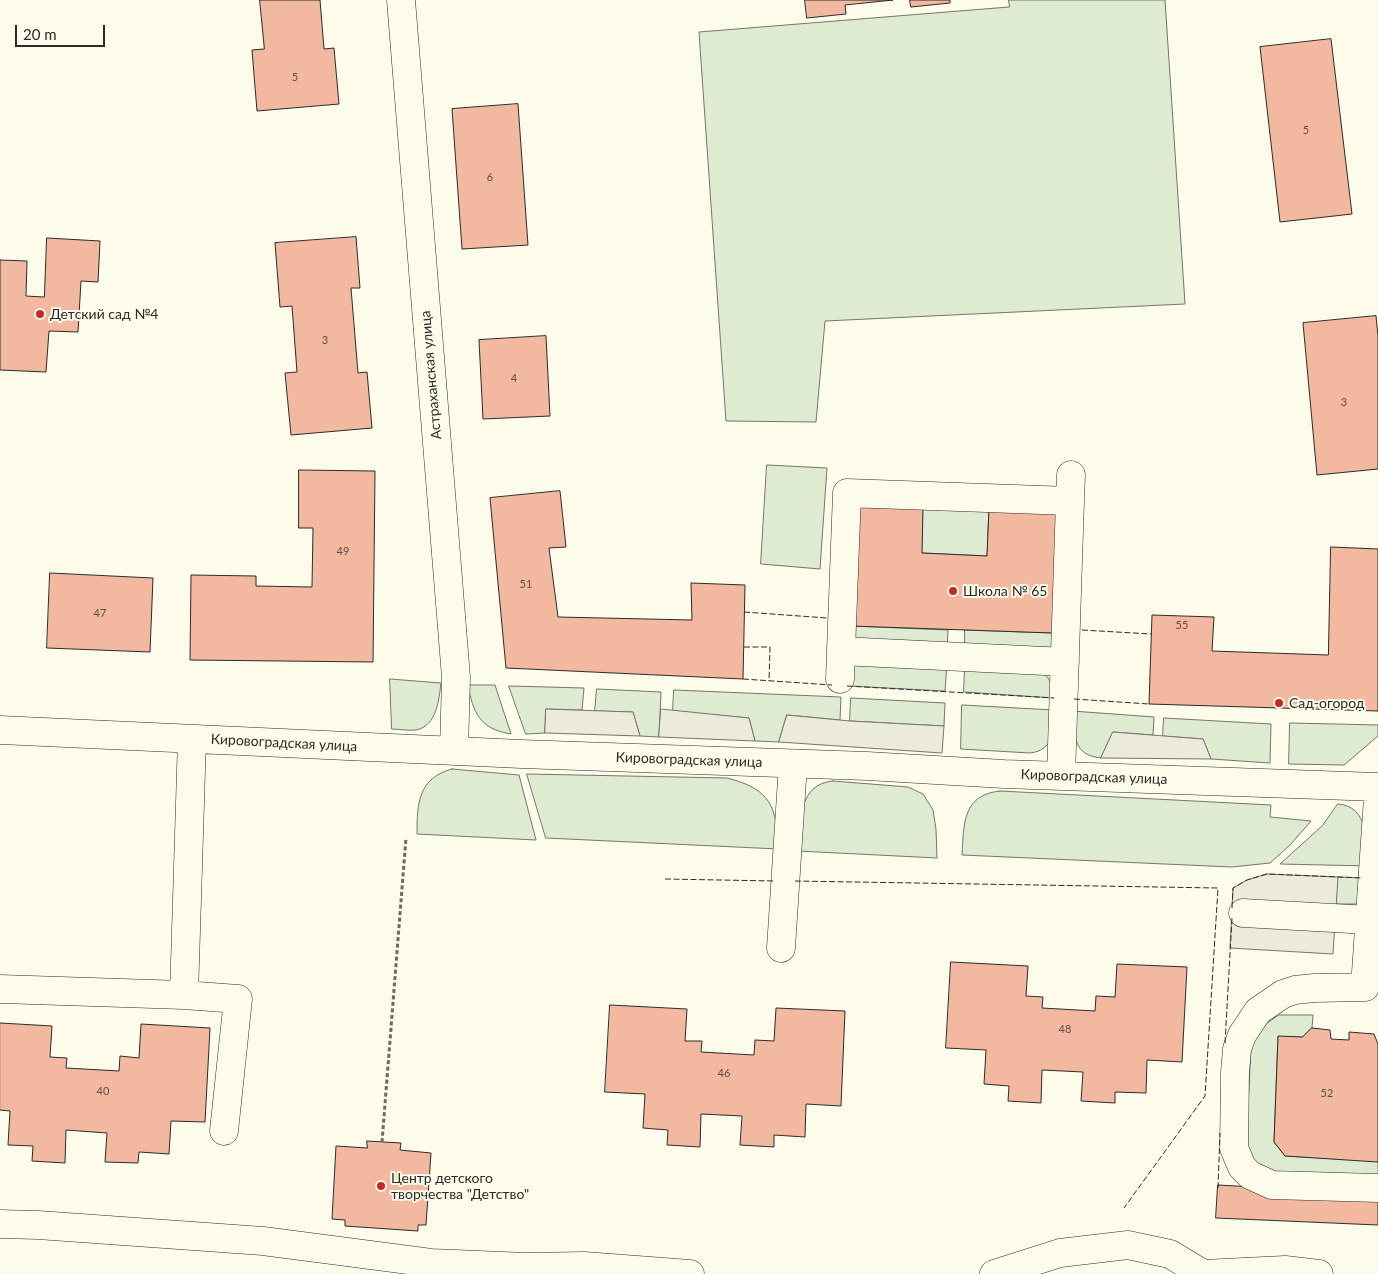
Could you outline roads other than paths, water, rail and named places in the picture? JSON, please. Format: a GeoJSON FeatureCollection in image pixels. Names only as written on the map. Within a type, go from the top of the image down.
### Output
{"type":"FeatureCollection","features":[{"type":"Feature","properties":{"kind":"street","name":"Астраханская улица"},"geometry":{"type":"LineString","coordinates":[[401,0],[456,677],[454,751]]}},
{"type":"Feature","properties":{"kind":"street"},"geometry":{"type":"LineString","coordinates":[[840,678],[847,493],[1070,488],[1061,776]]}},
{"type":"Feature","properties":{"kind":"street"},"geometry":{"type":"LineString","coordinates":[[841,651],[1065,662]]}},
{"type":"Feature","properties":{"kind":"street","name":"Кировоградская улица"},"geometry":{"type":"LineString","coordinates":[[0,730],[454,751],[1378,787]]}},
{"type":"Feature","properties":{"kind":"street"},"geometry":{"type":"LineString","coordinates":[[184,995],[192,739]]}},
{"type":"Feature","properties":{"kind":"street"},"geometry":{"type":"LineString","coordinates":[[780,948],[793,764]]}},
{"type":"Feature","properties":{"kind":"street"},"geometry":{"type":"LineString","coordinates":[[1378,798],[1365,987],[1295,990],[1283,994],[1258,1011],[1245,1030],[1237,1049],[1234,1148],[1236,1158],[1250,1175],[1272,1184],[1378,1188]]}},
{"type":"Feature","properties":{"kind":"street"},"geometry":{"type":"LineString","coordinates":[[1243,913],[1369,920]]}},
{"type":"Feature","properties":{"kind":"street"},"geometry":{"type":"LineString","coordinates":[[0,989],[184,995],[238,999],[224,1131]]}},
{"type":"Feature","properties":{"kind":"street"},"geometry":{"type":"LineString","coordinates":[[0,1224],[263,1241],[431,1263],[526,1268],[584,1266],[690,1274]]}},
{"type":"Feature","properties":{"kind":"street"},"geometry":{"type":"LineString","coordinates":[[994,1274],[1060,1254],[1128,1245],[1170,1254],[1203,1274],[1285,1270],[1319,1274]]}},
{"type":"Feature","properties":{"kind":"place","name":"Детский сад №4"},"geometry":{"type":"Point","coordinates":[40,314]}},
{"type":"Feature","properties":{"kind":"place","name":"Школа № 65"},"geometry":{"type":"Point","coordinates":[953,591]}},
{"type":"Feature","properties":{"kind":"place","name":"Сад-огород"},"geometry":{"type":"Point","coordinates":[1279,703]}},
{"type":"Feature","properties":{"kind":"place","name":"Центр детского творчества \"Детство\""},"geometry":{"type":"Point","coordinates":[381,1186]}}]}
